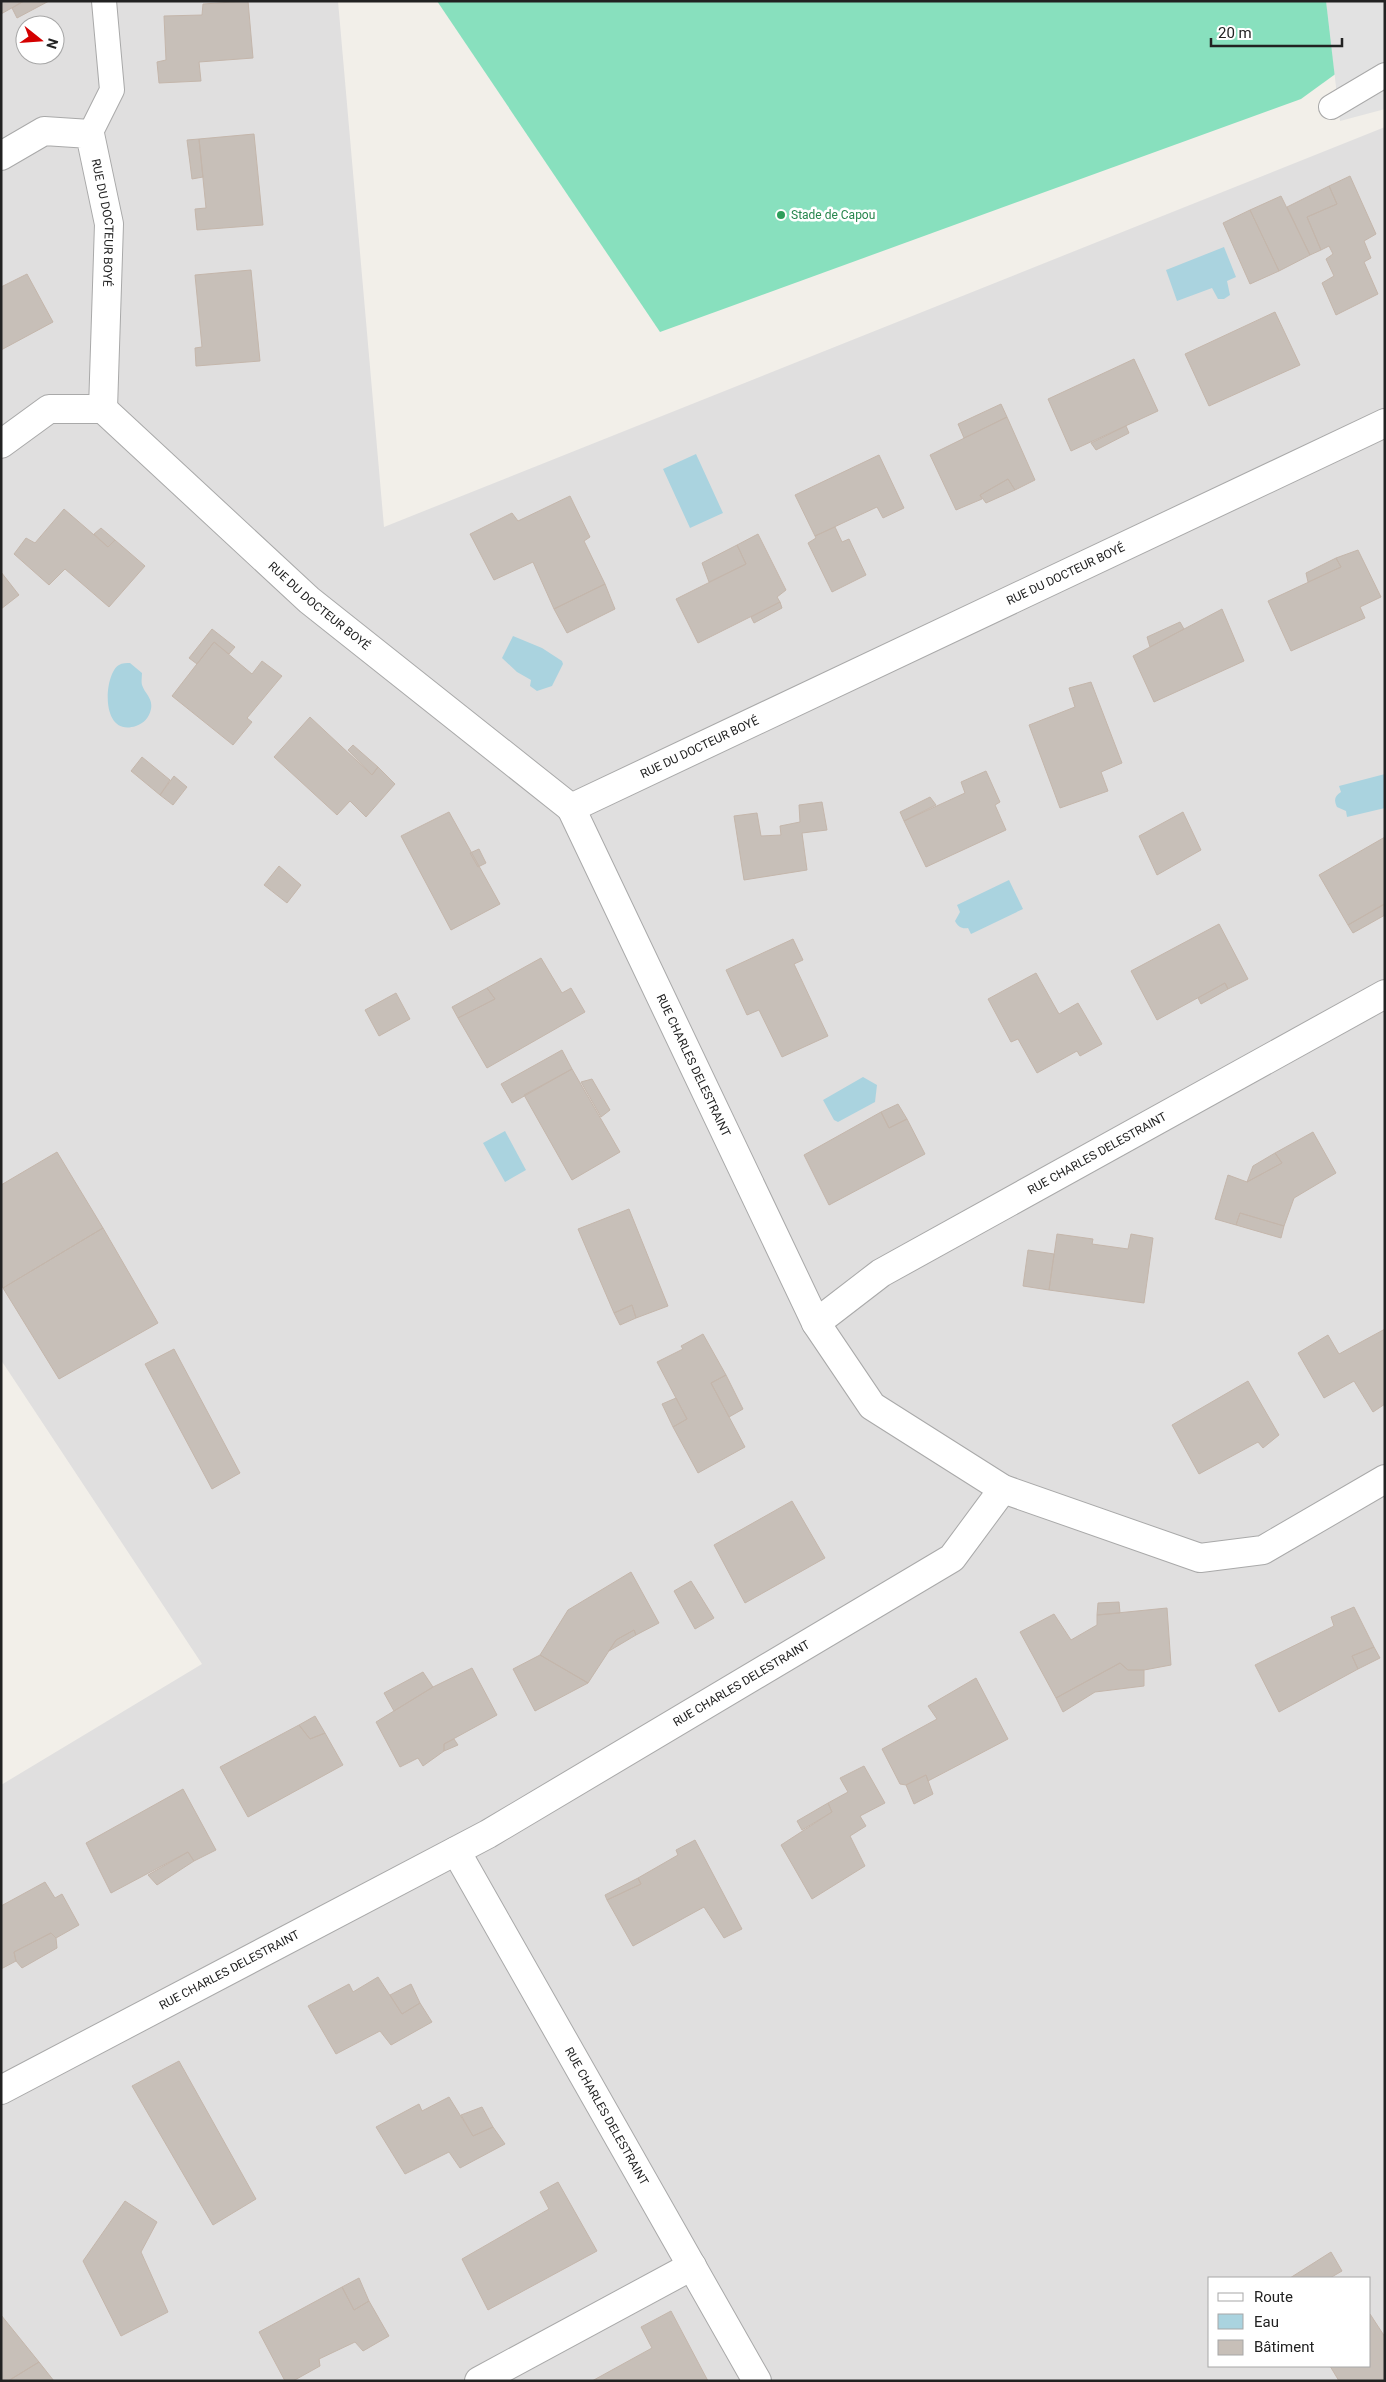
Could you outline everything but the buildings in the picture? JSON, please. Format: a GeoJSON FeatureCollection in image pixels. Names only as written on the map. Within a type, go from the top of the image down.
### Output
{"type":"FeatureCollection","features":[{"type":"Feature","properties":{"kind":"street"},"geometry":{"type":"LineString","coordinates":[[1,156],[44,131],[90,134]]}},
{"type":"Feature","properties":{"kind":"street","name":"RUE DU DOCTEUR BOYÉ"},"geometry":{"type":"LineString","coordinates":[[90,134],[108,224],[102,409],[310,600],[570,808],[1385,423]]}},
{"type":"Feature","properties":{"kind":"street"},"geometry":{"type":"LineString","coordinates":[[1,444],[49,409],[102,409]]}},
{"type":"Feature","properties":{"kind":"street","name":"RUE CHARLES DELESTRAINT"},"geometry":{"type":"LineString","coordinates":[[570,808],[816,1322],[872,1406],[1003,1489],[1200,1558],[1264,1550],[1385,1479]]}},
{"type":"Feature","properties":{"kind":"street","name":"RUE CHARLES DELESTRAINT"},"geometry":{"type":"LineString","coordinates":[[816,1322],[881,1273],[1385,994]]}},
{"type":"Feature","properties":{"kind":"street","name":"RUE CHARLES DELESTRAINT"},"geometry":{"type":"LineString","coordinates":[[1,2090],[488,1834],[952,1558],[1003,1489]]}},
{"type":"Feature","properties":{"kind":"street","name":"RUE CHARLES DELESTRAINT"},"geometry":{"type":"LineString","coordinates":[[456,1851],[757,2381]]}},
{"type":"Feature","properties":{"kind":"street"},"geometry":{"type":"LineString","coordinates":[[479,2381],[692,2266]]}},
{"type":"Feature","properties":{"kind":"lane"},"geometry":{"type":"LineString","coordinates":[[90,134],[112,90],[104,1]]}},
{"type":"Feature","properties":{"kind":"lane"},"geometry":{"type":"LineString","coordinates":[[1331,107],[1385,75]]}},
{"type":"Feature","properties":{"kind":"shaded area"},"geometry":{"type":"Polygon","coordinates":[[[1,1],[338,1],[384,527],[1385,127],[1385,2381],[1,2381],[1,1785],[202,1664],[1,1360],[1,1]]]}},
{"type":"Feature","properties":{"kind":"shaded area"},"geometry":{"type":"Polygon","coordinates":[[[1326,1],[1385,1],[1385,109],[1340,121],[1326,1]]]}},
{"type":"Feature","properties":{"kind":"green space","name":"Stade de Capou"},"geometry":{"type":"Polygon","coordinates":[[[437,1],[1385,1],[1385,38],[1301,99],[660,332],[437,1]]]}},
{"type":"Feature","properties":{"kind":"water"},"geometry":{"type":"Polygon","coordinates":[[[1224,247],[1236,277],[1227,281],[1230,295],[1224,299],[1218,299],[1212,288],[1177,301],[1166,270],[1224,247]]]}},
{"type":"Feature","properties":{"kind":"water"},"geometry":{"type":"Polygon","coordinates":[[[696,454],[723,513],[690,528],[663,469],[696,454]]]}},
{"type":"Feature","properties":{"kind":"water"},"geometry":{"type":"Polygon","coordinates":[[[513,636],[542,648],[562,661],[563,664],[552,686],[537,691],[530,686],[531,680],[517,672],[502,658],[513,636]]]}},
{"type":"Feature","properties":{"kind":"water"},"geometry":{"type":"Polygon","coordinates":[[[130,663],[142,673],[142,685],[150,699],[151,709],[146,720],[136,726],[124,727],[116,723],[110,714],[108,691],[114,670],[120,664],[130,663]]]}},
{"type":"Feature","properties":{"kind":"water"},"geometry":{"type":"Polygon","coordinates":[[[1385,774],[1385,808],[1347,817],[1346,811],[1337,807],[1335,799],[1341,792],[1339,786],[1385,774]]]}},
{"type":"Feature","properties":{"kind":"water"},"geometry":{"type":"Polygon","coordinates":[[[1009,880],[1023,909],[971,934],[968,928],[962,928],[957,925],[955,921],[960,912],[957,905],[1009,880]]]}},
{"type":"Feature","properties":{"kind":"water"},"geometry":{"type":"Polygon","coordinates":[[[863,1077],[877,1085],[875,1102],[838,1122],[834,1120],[823,1100],[863,1077]]]}},
{"type":"Feature","properties":{"kind":"water"},"geometry":{"type":"Polygon","coordinates":[[[505,1131],[526,1170],[505,1182],[483,1143],[505,1131]]]}},
{"type":"Feature","properties":{"kind":"place","name":"Stade de Capou"},"geometry":{"type":"Point","coordinates":[781,215]}}]}
